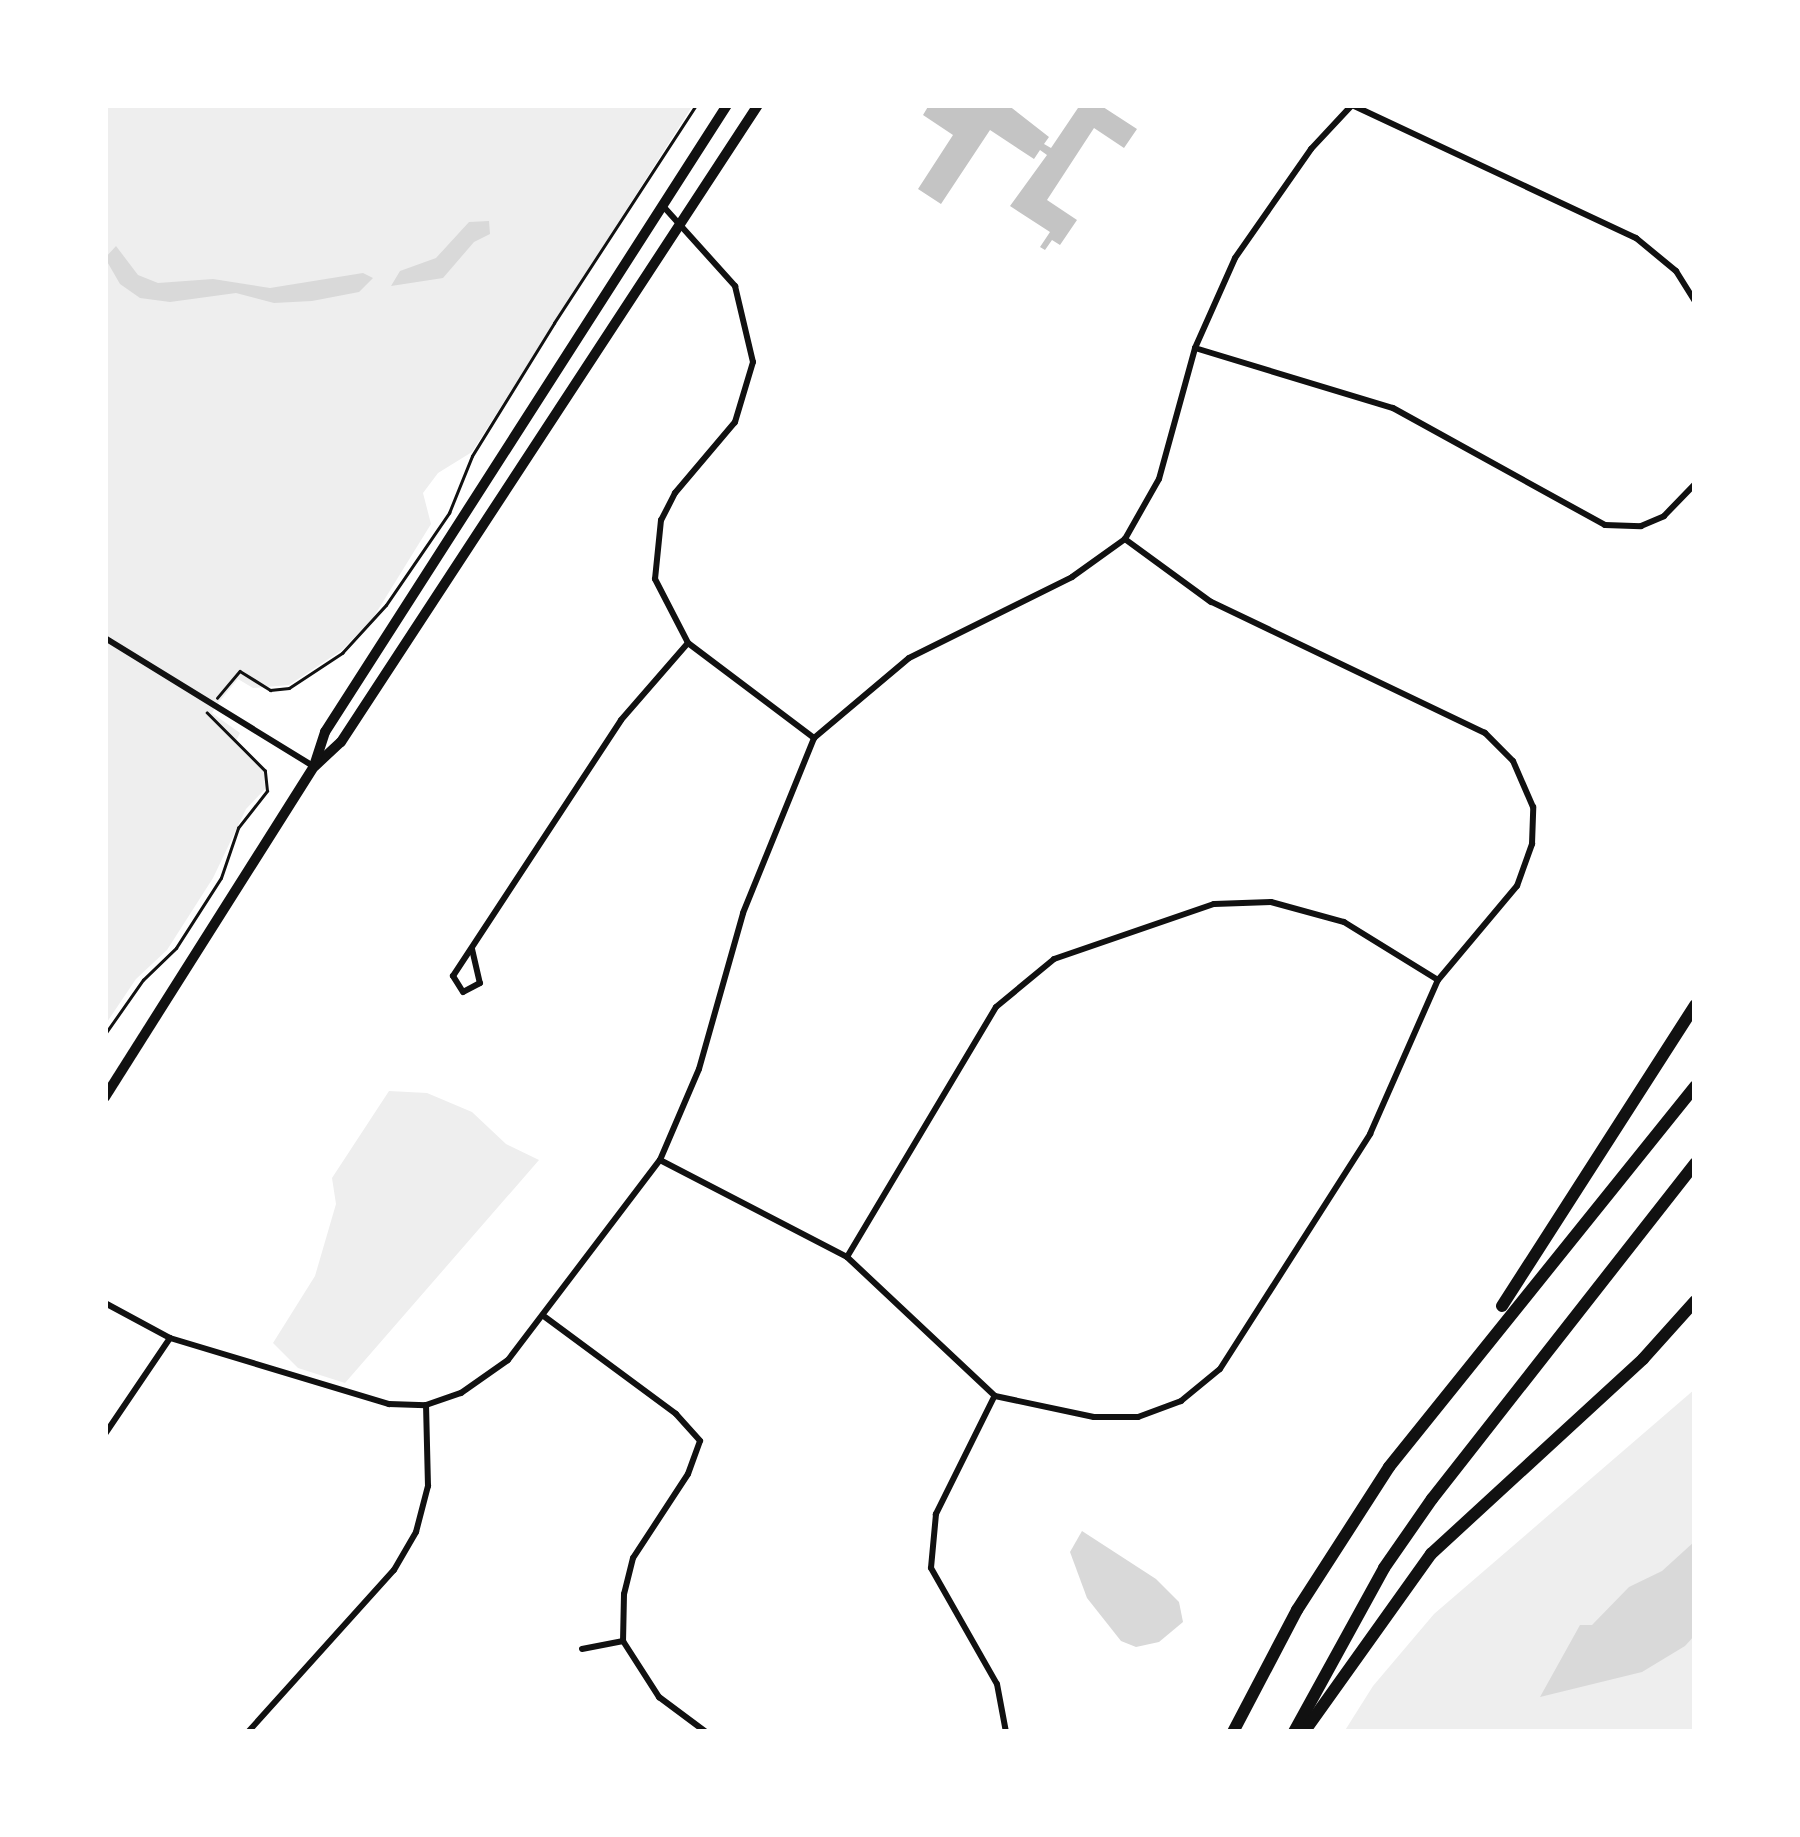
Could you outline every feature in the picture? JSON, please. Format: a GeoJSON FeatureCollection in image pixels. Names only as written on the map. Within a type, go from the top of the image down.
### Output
{"type":"FeatureCollection","features":[{"type":"Feature","properties":{"kind":"highway"},"geometry":{"type":"LineString","coordinates":[[1233,1732],[1297,1610],[1566,1214],[1695,1005]]}},
{"type":"Feature","properties":{"kind":"highway"},"geometry":{"type":"LineString","coordinates":[[1439,1397],[1695,1086]]}},
{"type":"Feature","properties":{"kind":"highway"},"geometry":{"type":"LineString","coordinates":[[1294,1732],[1384,1568],[1432,1499],[1695,1163]]}},
{"type":"Feature","properties":{"kind":"highway"},"geometry":{"type":"LineString","coordinates":[[1304,1732],[1432,1554],[1642,1359],[1695,1301]]}},
{"type":"Feature","properties":{"kind":"main road"},"geometry":{"type":"LineString","coordinates":[[105,1097],[314,766],[325,732],[727,105]]}},
{"type":"Feature","properties":{"kind":"main road"},"geometry":{"type":"LineString","coordinates":[[314,766],[341,742],[758,105]]}},
{"type":"Feature","properties":{"kind":"street"},"geometry":{"type":"LineString","coordinates":[[105,1303],[170,1338],[369,1402],[426,1405],[484,1380],[545,1317],[660,1160],[699,1068],[743,913],[814,738],[910,658],[1072,577],[1125,539],[1159,479],[1195,348],[1242,246],[1336,116],[1352,105],[1636,238],[1676,271],[1695,301]]}},
{"type":"Feature","properties":{"kind":"street"},"geometry":{"type":"LineString","coordinates":[[662,205],[735,286],[753,362],[735,422],[675,493],[657,532],[656,579],[688,642],[814,738]]}},
{"type":"Feature","properties":{"kind":"street"},"geometry":{"type":"LineString","coordinates":[[1195,348],[1393,408],[1605,525],[1641,526],[1664,516],[1695,484]]}},
{"type":"Feature","properties":{"kind":"street"},"geometry":{"type":"LineString","coordinates":[[660,1160],[847,1257],[994,1396],[1094,1417],[1138,1417],[1209,1380],[1352,1167],[1438,980],[1511,896],[1529,859],[1532,807],[1513,761],[1476,727],[1187,588],[1125,539]]}},
{"type":"Feature","properties":{"kind":"street"},"geometry":{"type":"LineString","coordinates":[[105,638],[314,766]]}},
{"type":"Feature","properties":{"kind":"street"},"geometry":{"type":"LineString","coordinates":[[472,949],[480,983],[464,992],[453,976],[622,720],[688,642]]}},
{"type":"Feature","properties":{"kind":"street"},"geometry":{"type":"LineString","coordinates":[[847,1257],[996,1007],[1054,959],[1214,904],[1271,902],[1344,922],[1438,980]]}},
{"type":"Feature","properties":{"kind":"street"},"geometry":{"type":"LineString","coordinates":[[545,1317],[676,1414],[700,1441],[688,1474],[633,1558],[624,1641],[650,1688],[706,1732]]}},
{"type":"Feature","properties":{"kind":"street"},"geometry":{"type":"LineString","coordinates":[[105,1434],[170,1338]]}},
{"type":"Feature","properties":{"kind":"street"},"geometry":{"type":"LineString","coordinates":[[994,1396],[936,1514],[931,1568],[997,1684],[1006,1732]]}},
{"type":"Feature","properties":{"kind":"street"},"geometry":{"type":"LineString","coordinates":[[248,1732],[394,1570],[416,1532],[428,1486],[426,1405]]}},
{"type":"Feature","properties":{"kind":"street"},"geometry":{"type":"LineString","coordinates":[[582,1649],[624,1641]]}},
{"type":"Feature","properties":{"kind":"path"},"geometry":{"type":"LineString","coordinates":[[105,1034],[143,980],[176,948],[221,878],[238,828],[267,791],[265,771],[205,716],[240,672],[270,690],[289,688],[342,653],[386,605],[449,513],[472,456],[554,323],[696,105]]}},
{"type":"Feature","properties":{"kind":"shaded area"},"geometry":{"type":"Polygon","coordinates":[[[105,105],[693,105],[472,452],[438,473],[423,493],[431,524],[373,618],[342,650],[289,685],[253,688],[238,679],[219,702],[212,713],[240,733],[235,743],[264,772],[265,789],[246,809],[213,878],[167,950],[136,979],[105,1025],[105,105]]]}},
{"type":"Feature","properties":{"kind":"shaded area"},"geometry":{"type":"Polygon","coordinates":[[[489,221],[490,234],[474,242],[443,278],[391,286],[400,271],[436,258],[469,222],[489,221]]]}},
{"type":"Feature","properties":{"kind":"shaded area"},"geometry":{"type":"Polygon","coordinates":[[[116,246],[138,275],[158,283],[213,279],[270,288],[363,273],[373,278],[359,292],[312,301],[274,303],[236,293],[170,302],[140,298],[120,284],[105,258],[116,246]]]}},
{"type":"Feature","properties":{"kind":"shaded area"},"geometry":{"type":"Polygon","coordinates":[[[389,1091],[427,1093],[472,1112],[506,1144],[539,1160],[345,1383],[298,1368],[273,1343],[315,1276],[336,1204],[332,1178],[389,1091]]]}},
{"type":"Feature","properties":{"kind":"shaded area"},"geometry":{"type":"Polygon","coordinates":[[[1695,1389],[1695,1732],[1344,1732],[1373,1686],[1434,1614],[1695,1389]]]}},
{"type":"Feature","properties":{"kind":"shaded area"},"geometry":{"type":"Polygon","coordinates":[[[1082,1531],[1156,1579],[1179,1602],[1183,1622],[1159,1642],[1136,1647],[1121,1641],[1087,1598],[1070,1552],[1082,1531]]]}},
{"type":"Feature","properties":{"kind":"shaded area"},"geometry":{"type":"Polygon","coordinates":[[[1695,1541],[1695,1635],[1685,1646],[1642,1672],[1540,1697],[1580,1625],[1592,1625],[1629,1587],[1662,1571],[1695,1541]]]}},
{"type":"Feature","properties":{"kind":"building"},"geometry":{"type":"Polygon","coordinates":[[[929,105],[1008,105],[1049,137],[1044,144],[1051,148],[1080,105],[1100,105],[1137,129],[1124,148],[1094,128],[1047,200],[1077,220],[1060,245],[1052,240],[1045,250],[1040,247],[1050,232],[1010,206],[1047,155],[1040,150],[1034,159],[990,130],[941,204],[918,189],[953,135],[923,115],[929,105]]]}}]}
